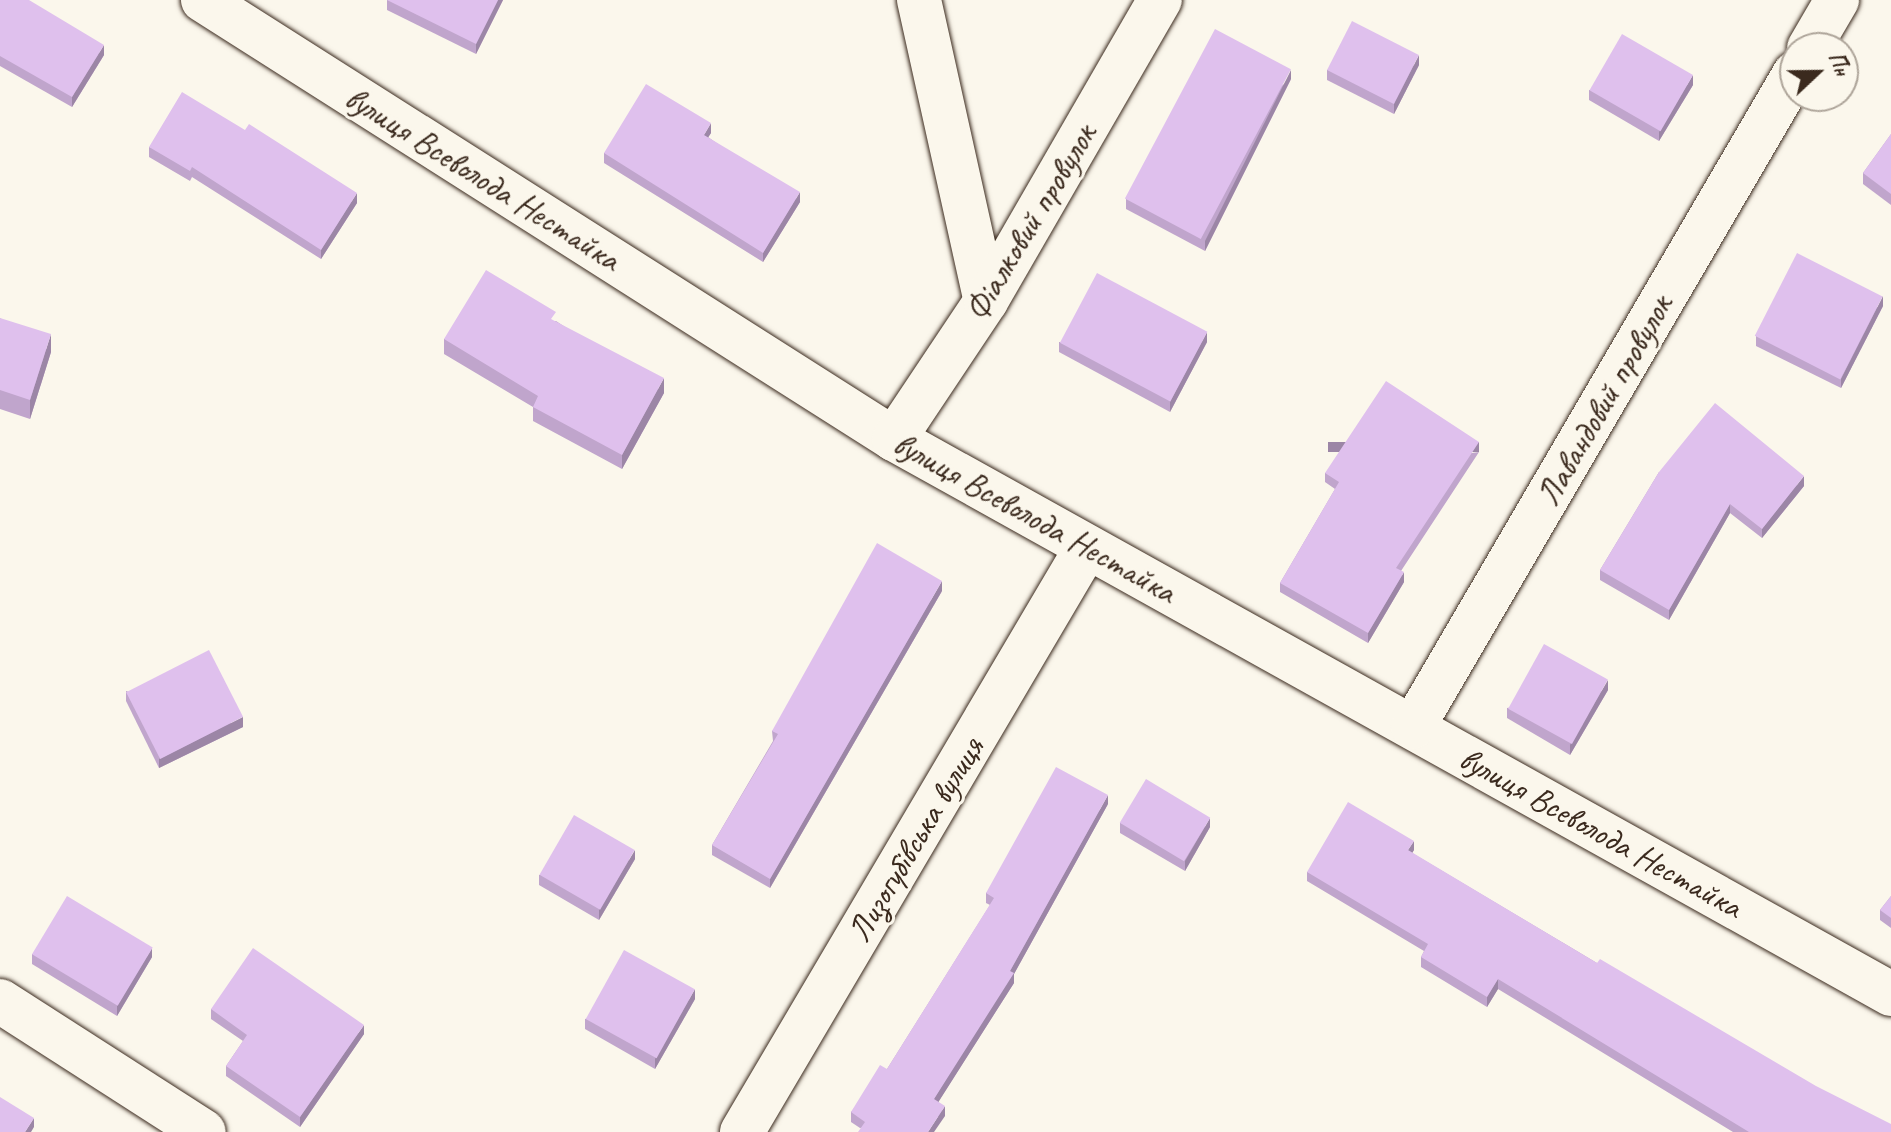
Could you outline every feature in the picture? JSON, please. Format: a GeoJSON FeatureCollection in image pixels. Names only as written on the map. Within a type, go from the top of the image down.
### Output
{"type":"FeatureCollection","features":[{"type":"Feature","properties":{"kind":"street","name":"вулиця Всеволода Нестайка"},"geometry":{"type":"LineString","coordinates":[[203,0],[894,439],[1891,994]]}},
{"type":"Feature","properties":{"kind":"street"},"geometry":{"type":"LineString","coordinates":[[919,0],[986,301]]}},
{"type":"Feature","properties":{"kind":"street","name":"Фіалковий провулок"},"geometry":{"type":"LineString","coordinates":[[894,439],[986,301],[1160,0]]}},
{"type":"Feature","properties":{"kind":"street"},"geometry":{"type":"LineString","coordinates":[[1818,32],[1837,0]]}},
{"type":"Feature","properties":{"kind":"street","name":"Лавандовий провулок"},"geometry":{"type":"LineString","coordinates":[[1413,727],[1779,100]]}},
{"type":"Feature","properties":{"kind":"street","name":"Лизогубівська вулиця"},"geometry":{"type":"LineString","coordinates":[[742,1132],[1087,547]]}},
{"type":"Feature","properties":{"kind":"street"},"geometry":{"type":"LineString","coordinates":[[0,1001],[204,1132]]}},
{"type":"Feature","properties":{"kind":"building"},"geometry":{"type":"Polygon","coordinates":[[[0,0],[29,0],[104,45],[72,97],[0,56],[0,0]]]}},
{"type":"Feature","properties":{"kind":"building"},"geometry":{"type":"Polygon","coordinates":[[[387,0],[498,0],[476,44],[387,0]]]}},
{"type":"Feature","properties":{"kind":"building"},"geometry":{"type":"Polygon","coordinates":[[[1352,21],[1419,55],[1394,104],[1327,70],[1352,21]]]}},
{"type":"Feature","properties":{"kind":"building"},"geometry":{"type":"Polygon","coordinates":[[[1215,29],[1291,69],[1201,239],[1125,199],[1215,29]]]}},
{"type":"Feature","properties":{"kind":"building"},"geometry":{"type":"Polygon","coordinates":[[[1622,34],[1693,75],[1661,131],[1590,90],[1622,34]]]}},
{"type":"Feature","properties":{"kind":"building"},"geometry":{"type":"Polygon","coordinates":[[[646,84],[711,123],[704,135],[800,192],[763,253],[604,153],[646,84]]]}},
{"type":"Feature","properties":{"kind":"building"},"geometry":{"type":"Polygon","coordinates":[[[182,92],[245,130],[249,124],[357,193],[321,250],[192,167],[190,171],[149,147],[182,92]]]}},
{"type":"Feature","properties":{"kind":"building"},"geometry":{"type":"Polygon","coordinates":[[[1891,134],[1891,194],[1863,173],[1891,134]]]}},
{"type":"Feature","properties":{"kind":"building"},"geometry":{"type":"Polygon","coordinates":[[[1797,253],[1883,297],[1840,379],[1755,336],[1797,253]]]}},
{"type":"Feature","properties":{"kind":"building"},"geometry":{"type":"Polygon","coordinates":[[[486,270],[556,312],[551,319],[664,378],[622,455],[533,407],[538,396],[444,339],[486,270]]]}},
{"type":"Feature","properties":{"kind":"building"},"geometry":{"type":"Polygon","coordinates":[[[1097,273],[1207,332],[1170,401],[1060,343],[1097,273]]]}},
{"type":"Feature","properties":{"kind":"building"},"geometry":{"type":"Polygon","coordinates":[[[0,318],[51,334],[30,400],[0,390],[0,318]]]}},
{"type":"Feature","properties":{"kind":"building"},"geometry":{"type":"Polygon","coordinates":[[[1386,381],[1479,442],[1396,568],[1404,572],[1368,633],[1280,583],[1339,482],[1325,473],[1386,381]]]}},
{"type":"Feature","properties":{"kind":"building"},"geometry":{"type":"Polygon","coordinates":[[[1715,403],[1804,476],[1762,529],[1730,504],[1669,610],[1600,570],[1659,472],[1715,403]]]}},
{"type":"Feature","properties":{"kind":"building"},"geometry":{"type":"Polygon","coordinates":[[[877,543],[942,581],[770,879],[712,845],[778,734],[772,731],[877,543]]]}},
{"type":"Feature","properties":{"kind":"building"},"geometry":{"type":"Polygon","coordinates":[[[1544,644],[1608,679],[1572,744],[1508,709],[1544,644]]]}},
{"type":"Feature","properties":{"kind":"building"},"geometry":{"type":"Polygon","coordinates":[[[209,650],[243,717],[160,759],[126,692],[209,650]]]}},
{"type":"Feature","properties":{"kind":"building"},"geometry":{"type":"Polygon","coordinates":[[[1056,767],[1108,795],[1010,971],[1014,973],[934,1099],[945,1106],[928,1132],[858,1132],[865,1122],[851,1112],[880,1065],[887,1069],[994,898],[986,893],[1056,767]]]}},
{"type":"Feature","properties":{"kind":"building"},"geometry":{"type":"Polygon","coordinates":[[[1146,779],[1210,818],[1184,861],[1120,823],[1146,779]]]}},
{"type":"Feature","properties":{"kind":"building"},"geometry":{"type":"Polygon","coordinates":[[[1348,802],[1414,841],[1408,850],[1597,963],[1600,959],[1816,1086],[1891,1124],[1891,1132],[1749,1132],[1498,979],[1487,997],[1421,957],[1428,944],[1307,872],[1348,802]]]}},
{"type":"Feature","properties":{"kind":"building"},"geometry":{"type":"Polygon","coordinates":[[[574,815],[635,850],[600,910],[540,875],[574,815]]]}},
{"type":"Feature","properties":{"kind":"building"},"geometry":{"type":"Polygon","coordinates":[[[67,896],[153,948],[118,1006],[32,954],[67,896]]]}},
{"type":"Feature","properties":{"kind":"building"},"geometry":{"type":"Polygon","coordinates":[[[1891,896],[1891,918],[1880,910],[1891,896]]]}},
{"type":"Feature","properties":{"kind":"building"},"geometry":{"type":"Polygon","coordinates":[[[253,948],[364,1025],[300,1117],[226,1066],[247,1035],[211,1009],[253,948]]]}},
{"type":"Feature","properties":{"kind":"building"},"geometry":{"type":"Polygon","coordinates":[[[624,950],[695,989],[657,1058],[586,1019],[624,950]]]}},
{"type":"Feature","properties":{"kind":"building"},"geometry":{"type":"Polygon","coordinates":[[[0,1097],[34,1118],[25,1132],[0,1132],[0,1097]]]}}]}
